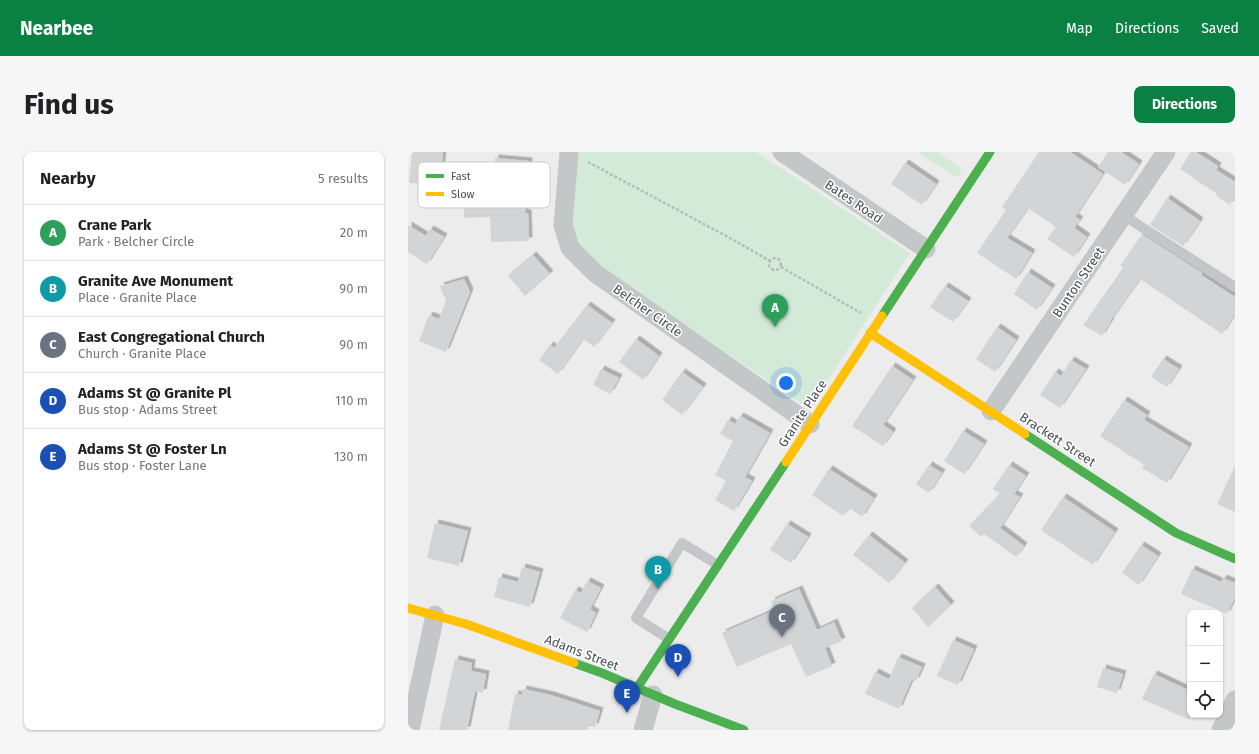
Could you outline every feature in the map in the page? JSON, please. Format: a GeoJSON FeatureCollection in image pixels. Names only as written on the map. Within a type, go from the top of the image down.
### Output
{"type":"FeatureCollection","features":[{"type":"Feature","properties":{"kind":"street","name":"Bates Road"},"geometry":{"type":"LineString","coordinates":[[782,152],[926,249]]}},
{"type":"Feature","properties":{"kind":"street","name":"Granite Place"},"geometry":{"type":"LineString","coordinates":[[645,691],[669,639],[990,152]]}},
{"type":"Feature","properties":{"kind":"street","name":"Bunton Street"},"geometry":{"type":"LineString","coordinates":[[991,411],[1166,152]]}},
{"type":"Feature","properties":{"kind":"street","name":"Belcher Circle"},"geometry":{"type":"LineString","coordinates":[[576,156],[564,226],[570,248],[595,273],[810,424]]}},
{"type":"Feature","properties":{"kind":"street","name":"Brackett Street"},"geometry":{"type":"LineString","coordinates":[[870,333],[1176,532],[1235,558]]}},
{"type":"Feature","properties":{"kind":"street","name":"Adams Street"},"geometry":{"type":"LineString","coordinates":[[408,608],[466,624],[602,673],[744,730]]}},
{"type":"Feature","properties":{"kind":"street"},"geometry":{"type":"LineString","coordinates":[[410,730],[435,615]]}},
{"type":"Feature","properties":{"kind":"street"},"geometry":{"type":"LineString","coordinates":[[643,730],[645,691]]}},
{"type":"Feature","properties":{"kind":"street"},"geometry":{"type":"LineString","coordinates":[[1221,730],[1235,700]]}},
{"type":"Feature","properties":{"kind":"lane"},"geometry":{"type":"LineString","coordinates":[[1123,215],[1235,286]]}},
{"type":"Feature","properties":{"kind":"lane"},"geometry":{"type":"LineString","coordinates":[[669,639],[636,618],[682,543],[718,565]]}},
{"type":"Feature","properties":{"kind":"path"},"geometry":{"type":"LineString","coordinates":[[576,156],[770,261]]}},
{"type":"Feature","properties":{"kind":"path"},"geometry":{"type":"LineString","coordinates":[[770,261],[775,258],[779,259],[782,262],[781,267]]}},
{"type":"Feature","properties":{"kind":"path"},"geometry":{"type":"LineString","coordinates":[[770,261],[770,267],[772,270],[778,270],[781,267]]}},
{"type":"Feature","properties":{"kind":"path"},"geometry":{"type":"LineString","coordinates":[[781,267],[863,314],[870,333]]}},
{"type":"Feature","properties":{"kind":"green space"},"geometry":{"type":"Polygon","coordinates":[[[577,152],[756,152],[910,253],[809,409],[578,253],[570,228],[577,152]]]}},
{"type":"Feature","properties":{"kind":"green space"},"geometry":{"type":"Polygon","coordinates":[[[917,152],[937,152],[962,169],[957,178],[917,152]]]}},
{"type":"Feature","properties":{"kind":"building"},"geometry":{"type":"Polygon","coordinates":[[[412,152],[443,152],[442,162],[418,162],[418,184],[409,183],[412,152]]]}},
{"type":"Feature","properties":{"kind":"building"},"geometry":{"type":"Polygon","coordinates":[[[1039,152],[1070,152],[1103,174],[1075,217],[1080,220],[1074,228],[1087,237],[1074,257],[1047,239],[1056,227],[1028,208],[1007,238],[1032,253],[1016,279],[977,253],[1006,210],[1002,207],[1039,152]]]}},
{"type":"Feature","properties":{"kind":"building"},"geometry":{"type":"Polygon","coordinates":[[[1108,152],[1121,152],[1139,164],[1125,185],[1098,167],[1108,152]]]}},
{"type":"Feature","properties":{"kind":"building"},"geometry":{"type":"Polygon","coordinates":[[[1191,152],[1196,152],[1218,166],[1216,170],[1235,182],[1235,197],[1230,205],[1216,196],[1217,194],[1180,169],[1191,152]]]}},
{"type":"Feature","properties":{"kind":"building"},"geometry":{"type":"Polygon","coordinates":[[[495,158],[529,161],[529,162],[495,162],[495,158]]]}},
{"type":"Feature","properties":{"kind":"building"},"geometry":{"type":"Polygon","coordinates":[[[905,163],[936,184],[922,205],[891,184],[905,163]]]}},
{"type":"Feature","properties":{"kind":"building"},"geometry":{"type":"Polygon","coordinates":[[[1167,198],[1200,221],[1183,246],[1150,225],[1167,198]]]}},
{"type":"Feature","properties":{"kind":"building"},"geometry":{"type":"Polygon","coordinates":[[[464,208],[525,208],[525,213],[528,213],[529,241],[491,242],[490,217],[464,218],[464,208]]]}},
{"type":"Feature","properties":{"kind":"building"},"geometry":{"type":"Polygon","coordinates":[[[408,225],[426,236],[430,229],[444,237],[427,264],[408,252],[408,225]]]}},
{"type":"Feature","properties":{"kind":"building"},"geometry":{"type":"Polygon","coordinates":[[[1143,235],[1202,273],[1201,275],[1235,297],[1235,314],[1222,334],[1140,279],[1110,321],[1102,336],[1083,325],[1123,268],[1120,266],[1140,237],[1141,238],[1143,235]]]}},
{"type":"Feature","properties":{"kind":"building"},"geometry":{"type":"Polygon","coordinates":[[[533,255],[550,274],[525,296],[508,276],[533,255]]]}},
{"type":"Feature","properties":{"kind":"building"},"geometry":{"type":"Polygon","coordinates":[[[1028,272],[1052,288],[1037,310],[1014,294],[1028,272]]]}},
{"type":"Feature","properties":{"kind":"building"},"geometry":{"type":"Polygon","coordinates":[[[464,279],[470,292],[446,352],[419,341],[429,315],[439,319],[446,301],[440,286],[464,279]]]}},
{"type":"Feature","properties":{"kind":"building"},"geometry":{"type":"Polygon","coordinates":[[[945,286],[968,301],[953,322],[930,307],[945,286]]]}},
{"type":"Feature","properties":{"kind":"building"},"geometry":{"type":"Polygon","coordinates":[[[587,305],[612,323],[594,347],[583,339],[558,374],[539,360],[550,345],[554,348],[587,305]]]}},
{"type":"Feature","properties":{"kind":"building"},"geometry":{"type":"Polygon","coordinates":[[[997,327],[1016,340],[995,372],[976,359],[997,327]]]}},
{"type":"Feature","properties":{"kind":"building"},"geometry":{"type":"Polygon","coordinates":[[[636,339],[659,356],[643,380],[619,362],[636,339]]]}},
{"type":"Feature","properties":{"kind":"building"},"geometry":{"type":"Polygon","coordinates":[[[1163,359],[1179,369],[1167,387],[1151,377],[1163,359]]]}},
{"type":"Feature","properties":{"kind":"building"},"geometry":{"type":"Polygon","coordinates":[[[1071,360],[1086,369],[1060,408],[1040,395],[1055,372],[1061,376],[1071,360]]]}},
{"type":"Feature","properties":{"kind":"building"},"geometry":{"type":"Polygon","coordinates":[[[892,366],[913,380],[883,425],[893,432],[883,446],[852,426],[892,366]]]}},
{"type":"Feature","properties":{"kind":"building"},"geometry":{"type":"Polygon","coordinates":[[[601,369],[619,378],[610,394],[593,385],[601,369]]]}},
{"type":"Feature","properties":{"kind":"building"},"geometry":{"type":"Polygon","coordinates":[[[682,372],[703,387],[682,415],[662,400],[682,372]]]}},
{"type":"Feature","properties":{"kind":"building"},"geometry":{"type":"Polygon","coordinates":[[[1124,400],[1147,415],[1144,420],[1189,447],[1167,483],[1142,468],[1144,465],[1100,436],[1124,400]]]}},
{"type":"Feature","properties":{"kind":"building"},"geometry":{"type":"Polygon","coordinates":[[[740,416],[770,433],[745,477],[752,481],[734,511],[715,500],[726,481],[715,475],[733,441],[720,434],[728,420],[735,424],[740,416]]]}},
{"type":"Feature","properties":{"kind":"building"},"geometry":{"type":"Polygon","coordinates":[[[963,431],[984,444],[964,474],[944,461],[963,431]]]}},
{"type":"Feature","properties":{"kind":"building"},"geometry":{"type":"Polygon","coordinates":[[[929,465],[942,473],[929,493],[916,484],[929,465]]]}},
{"type":"Feature","properties":{"kind":"building"},"geometry":{"type":"Polygon","coordinates":[[[1009,465],[1026,476],[1014,494],[1020,497],[1000,528],[1024,546],[1016,557],[984,534],[981,537],[969,526],[1000,494],[993,489],[1009,465]]]}},
{"type":"Feature","properties":{"kind":"building"},"geometry":{"type":"Polygon","coordinates":[[[1235,466],[1235,512],[1217,504],[1235,466]]]}},
{"type":"Feature","properties":{"kind":"building"},"geometry":{"type":"Polygon","coordinates":[[[829,469],[874,498],[862,517],[849,508],[843,516],[812,495],[829,469]]]}},
{"type":"Feature","properties":{"kind":"building"},"geometry":{"type":"Polygon","coordinates":[[[1063,497],[1115,532],[1093,565],[1041,530],[1063,497]]]}},
{"type":"Feature","properties":{"kind":"building"},"geometry":{"type":"Polygon","coordinates":[[[435,523],[468,531],[459,566],[427,558],[435,523]]]}},
{"type":"Feature","properties":{"kind":"building"},"geometry":{"type":"Polygon","coordinates":[[[787,524],[808,537],[791,563],[770,550],[787,524]]]}},
{"type":"Feature","properties":{"kind":"building"},"geometry":{"type":"Polygon","coordinates":[[[869,535],[905,563],[889,583],[853,555],[869,535]]]}},
{"type":"Feature","properties":{"kind":"building"},"geometry":{"type":"Polygon","coordinates":[[[1141,545],[1158,556],[1139,585],[1122,573],[1141,545]]]}},
{"type":"Feature","properties":{"kind":"building"},"geometry":{"type":"Polygon","coordinates":[[[522,567],[540,572],[530,607],[494,597],[499,577],[518,582],[522,567]]]}},
{"type":"Feature","properties":{"kind":"building"},"geometry":{"type":"Polygon","coordinates":[[[1192,569],[1221,582],[1223,578],[1235,583],[1235,598],[1227,614],[1223,612],[1223,610],[1218,610],[1181,594],[1192,569]]]}},
{"type":"Feature","properties":{"kind":"building"},"geometry":{"type":"Polygon","coordinates":[[[587,581],[601,588],[590,609],[596,613],[587,632],[560,618],[575,590],[581,593],[587,581]]]}},
{"type":"Feature","properties":{"kind":"building"},"geometry":{"type":"Polygon","coordinates":[[[935,587],[951,605],[928,627],[912,608],[935,587]]]}},
{"type":"Feature","properties":{"kind":"building"},"geometry":{"type":"Polygon","coordinates":[[[799,589],[817,630],[834,622],[842,641],[825,648],[832,666],[806,677],[791,644],[737,667],[722,633],[775,610],[771,601],[799,589]]]}},
{"type":"Feature","properties":{"kind":"building"},"geometry":{"type":"Polygon","coordinates":[[[953,640],[974,649],[958,685],[937,676],[953,640]]]}},
{"type":"Feature","properties":{"kind":"building"},"geometry":{"type":"Polygon","coordinates":[[[898,657],[922,667],[916,681],[912,679],[899,709],[865,694],[875,672],[889,679],[898,657]]]}},
{"type":"Feature","properties":{"kind":"building"},"geometry":{"type":"Polygon","coordinates":[[[455,659],[472,663],[471,671],[486,674],[483,693],[475,691],[467,730],[439,730],[455,659]]]}},
{"type":"Feature","properties":{"kind":"building"},"geometry":{"type":"Polygon","coordinates":[[[1103,668],[1123,674],[1117,693],[1097,687],[1103,668]]]}},
{"type":"Feature","properties":{"kind":"building"},"geometry":{"type":"Polygon","coordinates":[[[1154,674],[1187,690],[1187,718],[1190,718],[1190,720],[1142,699],[1154,674]]]}},
{"type":"Feature","properties":{"kind":"building"},"geometry":{"type":"Polygon","coordinates":[[[523,689],[551,695],[600,711],[595,727],[589,725],[587,730],[508,730],[515,694],[522,695],[523,689]]]}},
{"type":"Feature","properties":{"kind":"traffic: fast"},"geometry":{"type":"LineString","coordinates":[[882,316],[990,152]]}},
{"type":"Feature","properties":{"kind":"traffic: fast"},"geometry":{"type":"LineString","coordinates":[[1025,434],[1176,533],[1235,559]]}},
{"type":"Feature","properties":{"kind":"traffic: fast"},"geometry":{"type":"LineString","coordinates":[[637,688],[786,462]]}},
{"type":"Feature","properties":{"kind":"traffic: fast"},"geometry":{"type":"LineString","coordinates":[[574,663],[744,730]]}},
{"type":"Feature","properties":{"kind":"traffic: slow"},"geometry":{"type":"LineString","coordinates":[[786,462],[882,316]]}},
{"type":"Feature","properties":{"kind":"traffic: slow"},"geometry":{"type":"LineString","coordinates":[[870,333],[1025,434]]}},
{"type":"Feature","properties":{"kind":"traffic: slow"},"geometry":{"type":"LineString","coordinates":[[408,608],[466,624],[574,663]]}},
{"type":"Feature","properties":{"kind":"place","name":"Crane Park"},"geometry":{"type":"Point","coordinates":[775,327]}},
{"type":"Feature","properties":{"kind":"place","name":"Granite Ave Monument"},"geometry":{"type":"Point","coordinates":[658,589]}},
{"type":"Feature","properties":{"kind":"place","name":"East Congregational Church"},"geometry":{"type":"Point","coordinates":[782,637]}},
{"type":"Feature","properties":{"kind":"place","name":"Adams St @ Granite Pl"},"geometry":{"type":"Point","coordinates":[678,677]}},
{"type":"Feature","properties":{"kind":"place","name":"Adams St @ Foster Ln"},"geometry":{"type":"Point","coordinates":[627,713]}}]}
